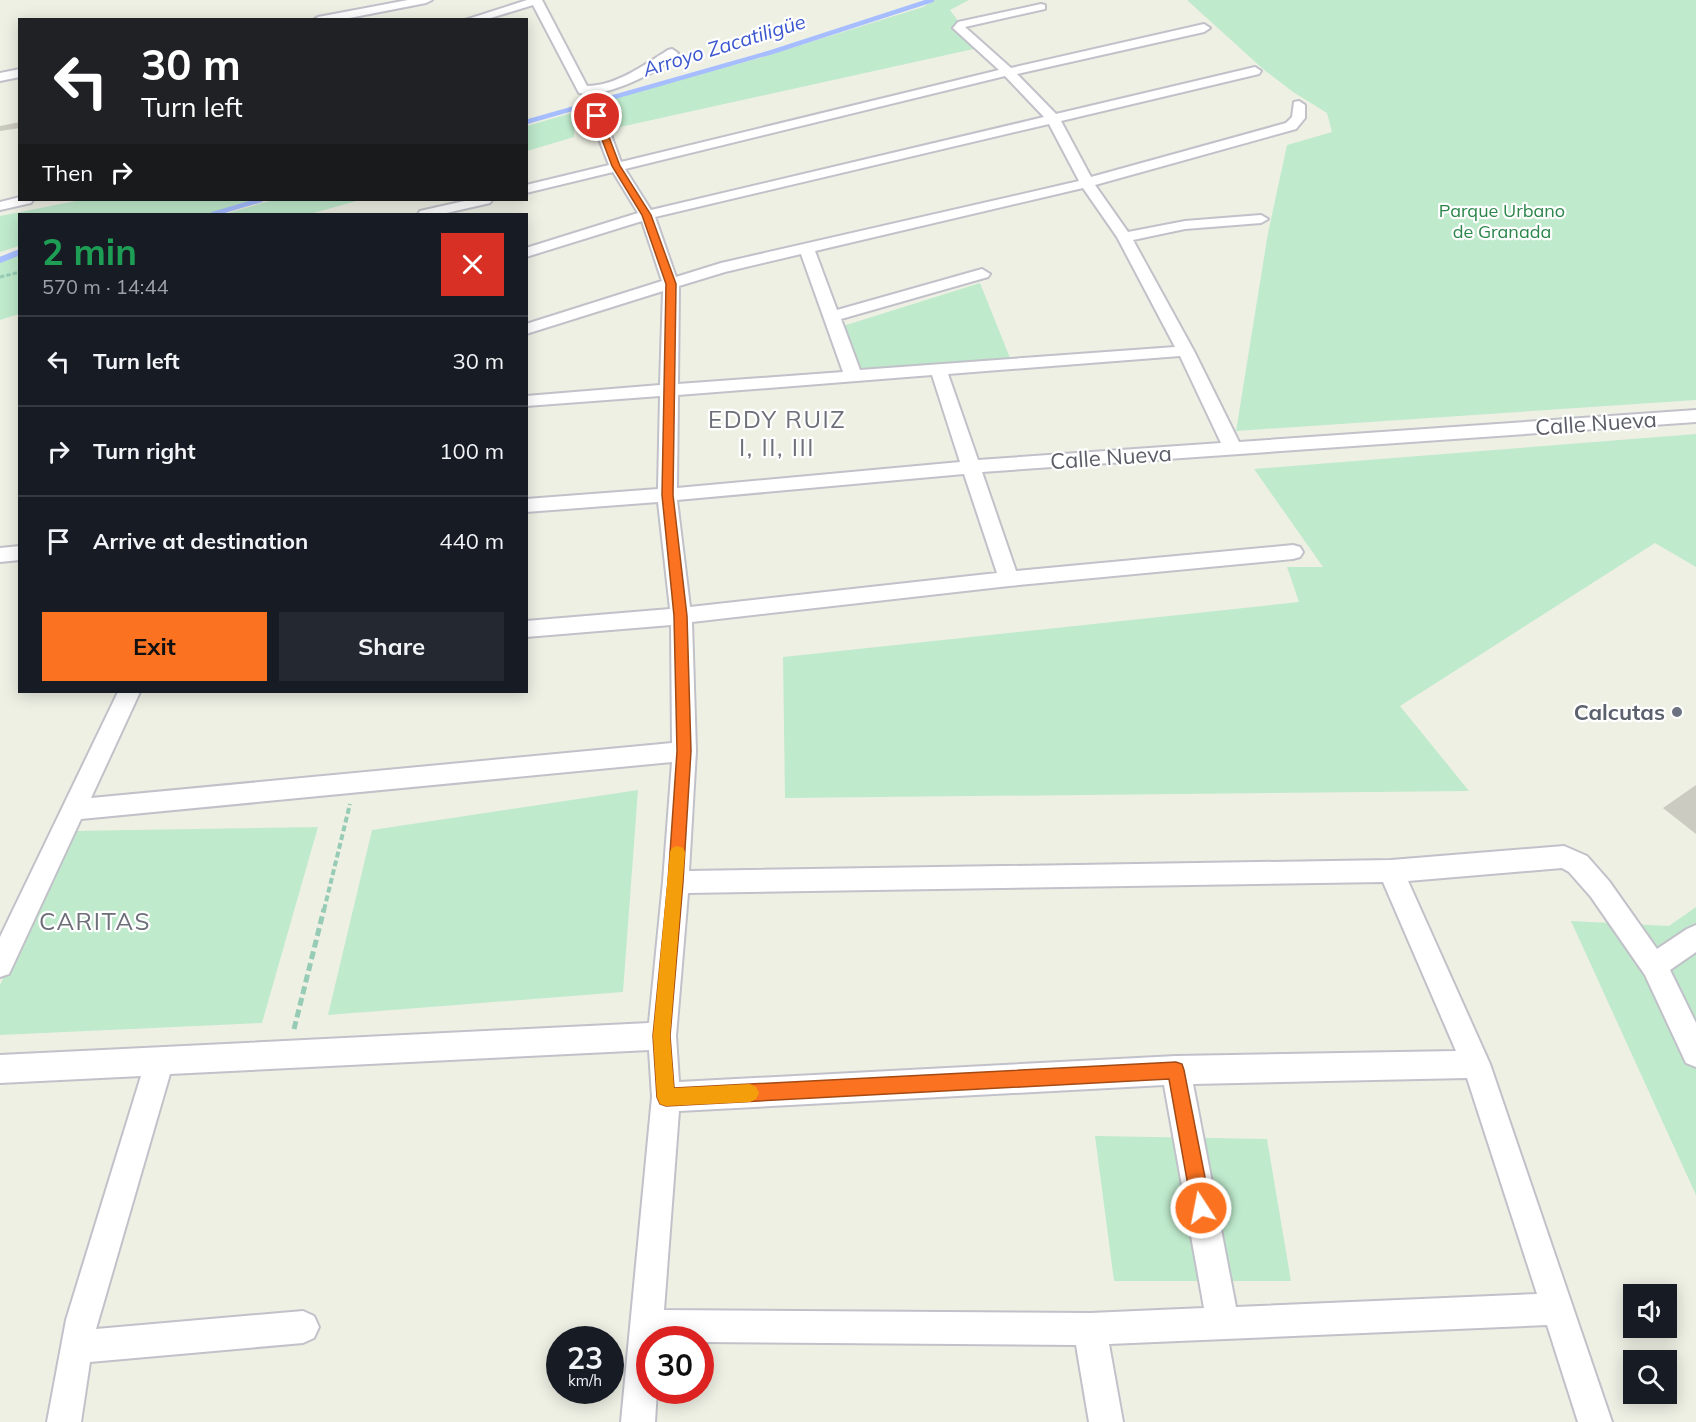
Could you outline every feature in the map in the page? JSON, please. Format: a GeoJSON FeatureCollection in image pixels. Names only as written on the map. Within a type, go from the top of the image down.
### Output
{"type":"FeatureCollection","features":[{"type":"Feature","properties":{"kind":"street"},"geometry":{"type":"LineString","coordinates":[[329,18],[426,0]]}},
{"type":"Feature","properties":{"kind":"street"},"geometry":{"type":"LineString","coordinates":[[477,18],[536,1],[583,90],[591,91],[606,87],[649,68],[672,53]]}},
{"type":"Feature","properties":{"kind":"street"},"geometry":{"type":"LineString","coordinates":[[1041,7],[976,20],[962,24],[959,28],[1008,72],[1054,120],[1087,183],[1124,237],[1186,351],[1233,449]]}},
{"type":"Feature","properties":{"kind":"street"},"geometry":{"type":"LineString","coordinates":[[528,188],[1008,72],[1204,28]]}},
{"type":"Feature","properties":{"kind":"street"},"geometry":{"type":"LineString","coordinates":[[528,253],[647,215],[1255,71]]}},
{"type":"Feature","properties":{"kind":"street"},"geometry":{"type":"LineString","coordinates":[[0,77],[18,73]]}},
{"type":"Feature","properties":{"kind":"street"},"geometry":{"type":"LineString","coordinates":[[528,328],[721,268],[1087,183],[1291,126],[1298,118],[1299,105]]}},
{"type":"Feature","properties":{"kind":"street"},"geometry":{"type":"LineString","coordinates":[[597,116],[616,166],[647,215],[671,284],[667,495],[681,616],[684,751],[676,882],[662,1036],[666,1097],[648,1326]]}},
{"type":"Feature","properties":{"kind":"street"},"geometry":{"type":"LineString","coordinates":[[0,206],[22,201]]}},
{"type":"Feature","properties":{"kind":"street"},"geometry":{"type":"LineString","coordinates":[[429,213],[480,201]]}},
{"type":"Feature","properties":{"kind":"street"},"geometry":{"type":"LineString","coordinates":[[1124,237],[1185,225],[1261,219]]}},
{"type":"Feature","properties":{"kind":"street"},"geometry":{"type":"LineString","coordinates":[[806,248],[853,375]]}},
{"type":"Feature","properties":{"kind":"street"},"geometry":{"type":"LineString","coordinates":[[831,317],[982,274]]}},
{"type":"Feature","properties":{"kind":"street"},"geometry":{"type":"LineString","coordinates":[[528,401],[1186,351]]}},
{"type":"Feature","properties":{"kind":"street"},"geometry":{"type":"LineString","coordinates":[[938,369],[1009,579]]}},
{"type":"Feature","properties":{"kind":"street","name":"Calle Nueva"},"geometry":{"type":"LineString","coordinates":[[528,506],[971,466],[1696,416]]}},
{"type":"Feature","properties":{"kind":"street"},"geometry":{"type":"LineString","coordinates":[[528,629],[681,616],[1009,579],[1293,552]]}},
{"type":"Feature","properties":{"kind":"street"},"geometry":{"type":"LineString","coordinates":[[0,555],[18,553]]}},
{"type":"Feature","properties":{"kind":"street"},"geometry":{"type":"LineString","coordinates":[[0,965],[129,693]]}},
{"type":"Feature","properties":{"kind":"street"},"geometry":{"type":"LineString","coordinates":[[73,810],[684,751]]}},
{"type":"Feature","properties":{"kind":"street"},"geometry":{"type":"LineString","coordinates":[[676,882],[1391,871],[1564,857],[1578,864],[1600,889],[1654,966],[1696,1053]]}},
{"type":"Feature","properties":{"kind":"street"},"geometry":{"type":"LineString","coordinates":[[1391,871],[1476,1064],[1595,1422]]}},
{"type":"Feature","properties":{"kind":"street"},"geometry":{"type":"LineString","coordinates":[[1654,966],[1696,937]]}},
{"type":"Feature","properties":{"kind":"street"},"geometry":{"type":"LineString","coordinates":[[0,1069],[662,1036]]}},
{"type":"Feature","properties":{"kind":"street"},"geometry":{"type":"LineString","coordinates":[[64,1422],[82,1320],[160,1061]]}},
{"type":"Feature","properties":{"kind":"street"},"geometry":{"type":"LineString","coordinates":[[666,1097],[1176,1070],[1476,1064]]}},
{"type":"Feature","properties":{"kind":"street"},"geometry":{"type":"LineString","coordinates":[[1176,1070],[1223,1323]]}},
{"type":"Feature","properties":{"kind":"street"},"geometry":{"type":"LineString","coordinates":[[714,1326],[1089,1329],[1557,1310]]}},
{"type":"Feature","properties":{"kind":"street"},"geometry":{"type":"LineString","coordinates":[[76,1347],[303,1327]]}},
{"type":"Feature","properties":{"kind":"street"},"geometry":{"type":"LineString","coordinates":[[1089,1329],[1106,1422]]}},
{"type":"Feature","properties":{"kind":"street"},"geometry":{"type":"LineString","coordinates":[[638,1422],[640,1404]]}},
{"type":"Feature","properties":{"kind":"path"},"geometry":{"type":"LineString","coordinates":[[0,277],[18,272]]}},
{"type":"Feature","properties":{"kind":"path"},"geometry":{"type":"LineString","coordinates":[[288,1055],[355,783]]}},
{"type":"Feature","properties":{"kind":"green space"},"geometry":{"type":"Polygon","coordinates":[[[935,0],[969,0],[950,10],[978,48],[611,129],[585,109],[634,92],[760,58],[923,7],[935,0]]]}},
{"type":"Feature","properties":{"kind":"green space","name":"Parque Urbano de Granada"},"geometry":{"type":"Polygon","coordinates":[[[1187,0],[1696,0],[1696,400],[1236,431],[1268,233],[1287,145],[1332,132],[1327,113],[1293,92],[1263,69],[1187,0]]]}},
{"type":"Feature","properties":{"kind":"green space"},"geometry":{"type":"Polygon","coordinates":[[[575,112],[574,137],[528,151],[528,126],[575,112]]]}},
{"type":"Feature","properties":{"kind":"green space"},"geometry":{"type":"Polygon","coordinates":[[[76,201],[250,201],[210,213],[18,213],[18,246],[0,252],[0,216],[76,201]]]}},
{"type":"Feature","properties":{"kind":"green space"},"geometry":{"type":"Polygon","coordinates":[[[270,201],[356,201],[314,213],[228,213],[270,201]]]}},
{"type":"Feature","properties":{"kind":"green space"},"geometry":{"type":"Polygon","coordinates":[[[18,254],[18,314],[0,320],[0,260],[18,254]]]}},
{"type":"Feature","properties":{"kind":"green space"},"geometry":{"type":"Polygon","coordinates":[[[980,283],[1010,358],[860,369],[843,326],[980,283]]]}},
{"type":"Feature","properties":{"kind":"green space"},"geometry":{"type":"Polygon","coordinates":[[[1696,434],[1696,567],[1655,543],[1400,706],[1469,791],[785,798],[783,657],[1299,602],[1287,567],[1323,567],[1254,469],[1696,434]]]}},
{"type":"Feature","properties":{"kind":"green space"},"geometry":{"type":"Polygon","coordinates":[[[638,790],[623,992],[328,1015],[372,830],[638,790]]]}},
{"type":"Feature","properties":{"kind":"green space"},"geometry":{"type":"Polygon","coordinates":[[[318,827],[262,1023],[0,1035],[0,985],[71,831],[318,827]]]}},
{"type":"Feature","properties":{"kind":"green space"},"geometry":{"type":"Polygon","coordinates":[[[1696,907],[1696,1195],[1571,921],[1669,926],[1696,907]]]}},
{"type":"Feature","properties":{"kind":"green space"},"geometry":{"type":"Polygon","coordinates":[[[1095,1136],[1267,1139],[1291,1281],[1114,1281],[1095,1136]]]}},
{"type":"Feature","properties":{"kind":"building"},"geometry":{"type":"Polygon","coordinates":[[[18,122],[18,128],[0,131],[0,126],[18,122]]]}},
{"type":"Feature","properties":{"kind":"building"},"geometry":{"type":"Polygon","coordinates":[[[1696,785],[1696,834],[1663,808],[1696,785]]]}},
{"type":"Feature","properties":{"kind":"waterway","name":"Arroyo Zacatiligüe"},"geometry":{"type":"LineString","coordinates":[[528,121],[772,52],[932,0]]}},
{"type":"Feature","properties":{"kind":"waterway","name":"Arroyo Zacatiligüe"},"geometry":{"type":"LineString","coordinates":[[216,213],[258,201]]}},
{"type":"Feature","properties":{"kind":"waterway","name":"Arroyo Zacatiligüe"},"geometry":{"type":"LineString","coordinates":[[0,260],[18,253]]}},
{"type":"Feature","properties":{"kind":"slow traffic"},"geometry":{"type":"LineString","coordinates":[[677,852],[662,1036],[666,1097],[750,1093]]}},
{"type":"Feature","properties":{"kind":"place","name":"Calcutas"},"geometry":{"type":"Point","coordinates":[1677,712]}},
{"type":"Feature","properties":{"kind":"district","name":"EDDY RUIZ I, II, III"},"geometry":{"type":"Point","coordinates":[777,433]}},
{"type":"Feature","properties":{"kind":"district","name":"CARITAS"},"geometry":{"type":"Point","coordinates":[95,921]}},
{"type":"Feature","properties":{"kind":"route"},"geometry":{"type":"LineString","coordinates":[[597,116],[616,166],[647,215],[671,284],[667,495],[681,616],[684,751],[676,882],[662,1036],[666,1097],[1176,1070],[1201,1208]]}}]}
